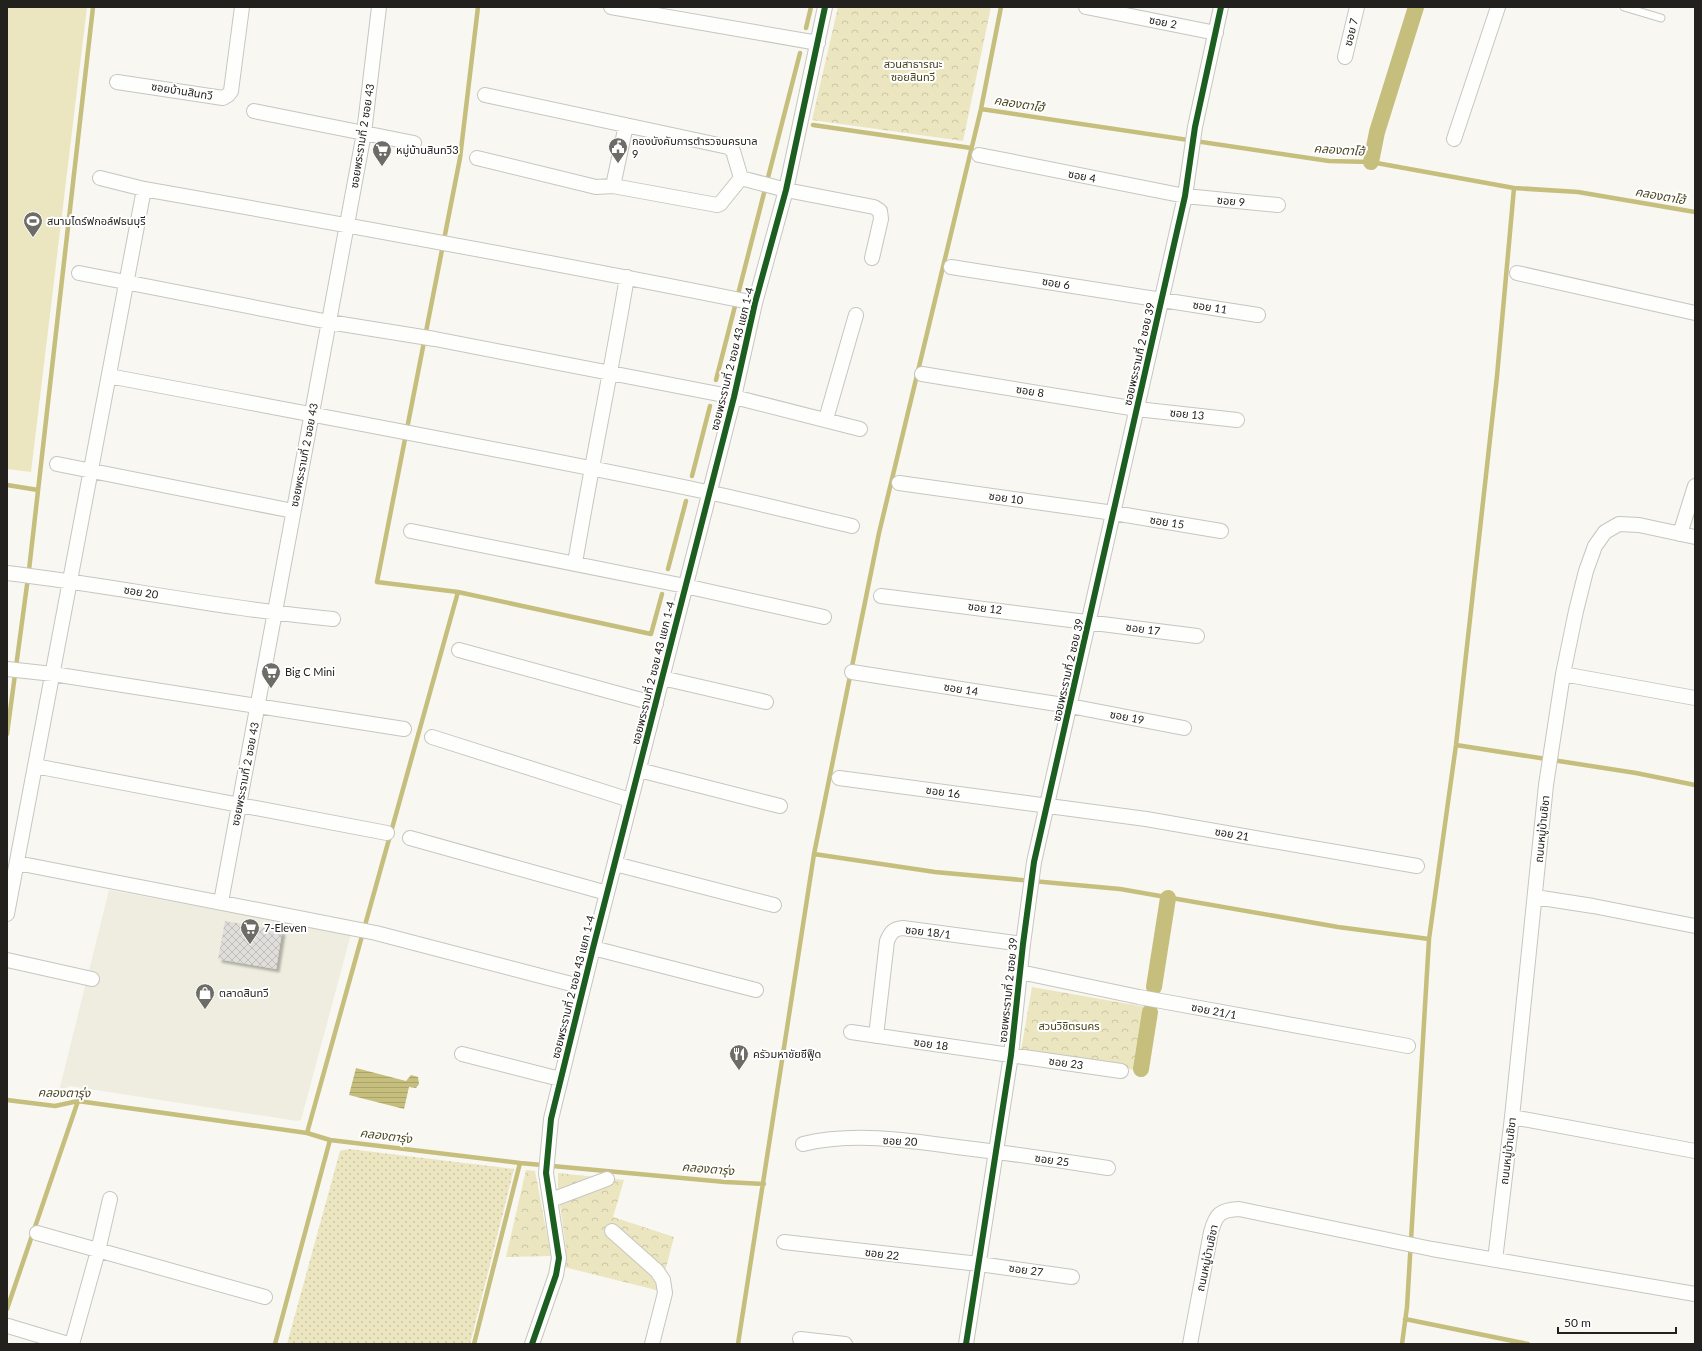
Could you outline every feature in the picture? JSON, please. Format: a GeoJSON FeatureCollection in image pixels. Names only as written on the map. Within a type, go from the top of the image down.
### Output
{"type":"FeatureCollection","features":[{"type":"Feature","properties":{"kind":"street","name":"ซอยบ้านสินทวี"},"geometry":{"type":"LineString","coordinates":[[118,82],[223,98],[228,95],[231,90],[242,7]]}},
{"type":"Feature","properties":{"kind":"street","name":"ซอยพระรามที่ 2 ซอย 43"},"geometry":{"type":"LineString","coordinates":[[220,902],[364,133],[379,7]]}},
{"type":"Feature","properties":{"kind":"street"},"geometry":{"type":"LineString","coordinates":[[611,7],[666,12],[818,43]]}},
{"type":"Feature","properties":{"kind":"street","name":"ซอยพระรามที่ 2 ซอย 43 แยก 1-4"},"geometry":{"type":"LineString","coordinates":[[532,1344],[556,1275],[559,1258],[546,1173],[551,1120],[630,800],[639,770],[734,397],[755,303],[786,190],[825,7]]}},
{"type":"Feature","properties":{"kind":"street","name":"ซอย 2"},"geometry":{"type":"LineString","coordinates":[[1086,7],[1216,33]]}},
{"type":"Feature","properties":{"kind":"street","name":"ซอยพระรามที่ 2 ซอย 39"},"geometry":{"type":"LineString","coordinates":[[966,1344],[980,1264],[1011,1055],[1023,944],[1034,862],[1090,621],[1185,196],[1195,127],[1221,7]]}},
{"type":"Feature","properties":{"kind":"street","name":"ซอย 7"},"geometry":{"type":"LineString","coordinates":[[1345,57],[1357,7]]}},
{"type":"Feature","properties":{"kind":"street"},"geometry":{"type":"LineString","coordinates":[[1454,139],[1498,7]]}},
{"type":"Feature","properties":{"kind":"street"},"geometry":{"type":"LineString","coordinates":[[485,95],[728,147],[733,151],[741,178]]}},
{"type":"Feature","properties":{"kind":"street"},"geometry":{"type":"LineString","coordinates":[[254,111],[414,143]]}},
{"type":"Feature","properties":{"kind":"street"},"geometry":{"type":"LineString","coordinates":[[613,186],[626,125]]}},
{"type":"Feature","properties":{"kind":"street","name":"ซอย 4"},"geometry":{"type":"LineString","coordinates":[[979,155],[1185,196]]}},
{"type":"Feature","properties":{"kind":"street"},"geometry":{"type":"LineString","coordinates":[[477,158],[596,187],[613,186],[717,205],[720,204],[741,178]]}},
{"type":"Feature","properties":{"kind":"street"},"geometry":{"type":"LineString","coordinates":[[100,178],[144,189],[432,240],[755,303]]}},
{"type":"Feature","properties":{"kind":"street"},"geometry":{"type":"LineString","coordinates":[[741,178],[786,190],[874,207],[880,211],[881,219],[872,258]]}},
{"type":"Feature","properties":{"kind":"street"},"geometry":{"type":"LineString","coordinates":[[7,914],[144,189]]}},
{"type":"Feature","properties":{"kind":"street","name":"ซอย 9"},"geometry":{"type":"LineString","coordinates":[[1185,196],[1278,205]]}},
{"type":"Feature","properties":{"kind":"street","name":"ซอย 6"},"geometry":{"type":"LineString","coordinates":[[951,267],[1162,299]]}},
{"type":"Feature","properties":{"kind":"street"},"geometry":{"type":"LineString","coordinates":[[78,273],[126,281],[329,322],[435,339],[734,397],[860,429]]}},
{"type":"Feature","properties":{"kind":"street"},"geometry":{"type":"LineString","coordinates":[[1517,273],[1695,313]]}},
{"type":"Feature","properties":{"kind":"street"},"geometry":{"type":"LineString","coordinates":[[575,563],[591,468],[611,374],[627,277]]}},
{"type":"Feature","properties":{"kind":"street","name":"ซอย 11"},"geometry":{"type":"LineString","coordinates":[[1162,299],[1258,315]]}},
{"type":"Feature","properties":{"kind":"street"},"geometry":{"type":"LineString","coordinates":[[826,420],[856,315]]}},
{"type":"Feature","properties":{"kind":"street","name":"ซอย 8"},"geometry":{"type":"LineString","coordinates":[[922,374],[1137,409]]}},
{"type":"Feature","properties":{"kind":"street"},"geometry":{"type":"LineString","coordinates":[[109,376],[591,468],[709,492],[852,526]]}},
{"type":"Feature","properties":{"kind":"street","name":"ซอย 13"},"geometry":{"type":"LineString","coordinates":[[1137,409],[1237,420]]}},
{"type":"Feature","properties":{"kind":"street"},"geometry":{"type":"LineString","coordinates":[[57,464],[293,512]]}},
{"type":"Feature","properties":{"kind":"street","name":"ซอย 10"},"geometry":{"type":"LineString","coordinates":[[899,484],[1114,513]]}},
{"type":"Feature","properties":{"kind":"street"},"geometry":{"type":"LineString","coordinates":[[1680,534],[1695,486]]}},
{"type":"Feature","properties":{"kind":"street","name":"ซอย 15"},"geometry":{"type":"LineString","coordinates":[[1114,513],[1221,530]]}},
{"type":"Feature","properties":{"kind":"street","name":"ถนนหมู่บ้านชิชา"},"geometry":{"type":"LineString","coordinates":[[1495,1260],[1512,1117],[1546,785],[1563,674],[1586,571],[1595,546],[1605,532],[1618,524],[1639,525],[1695,537]]}},
{"type":"Feature","properties":{"kind":"street"},"geometry":{"type":"LineString","coordinates":[[411,531],[686,586],[824,617]]}},
{"type":"Feature","properties":{"kind":"street","name":"ซอย 20"},"geometry":{"type":"LineString","coordinates":[[11,573],[70,580],[274,614],[333,619]]}},
{"type":"Feature","properties":{"kind":"street","name":"ซอย 12"},"geometry":{"type":"LineString","coordinates":[[881,596],[1090,621]]}},
{"type":"Feature","properties":{"kind":"street","name":"ซอย 17"},"geometry":{"type":"LineString","coordinates":[[1090,621],[1197,636]]}},
{"type":"Feature","properties":{"kind":"street"},"geometry":{"type":"LineString","coordinates":[[459,650],[656,704]]}},
{"type":"Feature","properties":{"kind":"street"},"geometry":{"type":"LineString","coordinates":[[7,669],[53,674],[404,729]]}},
{"type":"Feature","properties":{"kind":"street","name":"ซอย 14"},"geometry":{"type":"LineString","coordinates":[[852,672],[1070,706]]}},
{"type":"Feature","properties":{"kind":"street"},"geometry":{"type":"LineString","coordinates":[[1563,674],[1695,698]]}},
{"type":"Feature","properties":{"kind":"street"},"geometry":{"type":"LineString","coordinates":[[662,678],[766,702]]}},
{"type":"Feature","properties":{"kind":"street","name":"ซอย 19"},"geometry":{"type":"LineString","coordinates":[[1070,706],[1184,728]]}},
{"type":"Feature","properties":{"kind":"street"},"geometry":{"type":"LineString","coordinates":[[432,737],[630,800]]}},
{"type":"Feature","properties":{"kind":"street"},"geometry":{"type":"LineString","coordinates":[[35,766],[387,833]]}},
{"type":"Feature","properties":{"kind":"street"},"geometry":{"type":"LineString","coordinates":[[639,770],[780,806]]}},
{"type":"Feature","properties":{"kind":"street","name":"ซอย 16"},"geometry":{"type":"LineString","coordinates":[[840,778],[1047,806]]}},
{"type":"Feature","properties":{"kind":"street","name":"ซอย 21"},"geometry":{"type":"LineString","coordinates":[[1047,806],[1146,819],[1417,866]]}},
{"type":"Feature","properties":{"kind":"street"},"geometry":{"type":"LineString","coordinates":[[410,838],[608,893]]}},
{"type":"Feature","properties":{"kind":"street"},"geometry":{"type":"LineString","coordinates":[[17,863],[376,934],[583,987]]}},
{"type":"Feature","properties":{"kind":"street"},"geometry":{"type":"LineString","coordinates":[[615,864],[774,905]]}},
{"type":"Feature","properties":{"kind":"street"},"geometry":{"type":"LineString","coordinates":[[1535,897],[1593,906],[1695,926]]}},
{"type":"Feature","properties":{"kind":"street","name":"ซอย 18/1"},"geometry":{"type":"LineString","coordinates":[[876,1036],[887,941],[890,932],[903,928],[1023,944]]}},
{"type":"Feature","properties":{"kind":"street"},"geometry":{"type":"LineString","coordinates":[[593,948],[756,990]]}},
{"type":"Feature","properties":{"kind":"street"},"geometry":{"type":"LineString","coordinates":[[7,960],[92,979]]}},
{"type":"Feature","properties":{"kind":"street","name":"ซอย 21/1"},"geometry":{"type":"LineString","coordinates":[[1020,972],[1139,997],[1408,1046]]}},
{"type":"Feature","properties":{"kind":"street","name":"ซอย 18"},"geometry":{"type":"LineString","coordinates":[[852,1032],[1011,1055]]}},
{"type":"Feature","properties":{"kind":"street"},"geometry":{"type":"LineString","coordinates":[[462,1054],[560,1080]]}},
{"type":"Feature","properties":{"kind":"street","name":"ซอย 23"},"geometry":{"type":"LineString","coordinates":[[1011,1055],[1122,1071]]}},
{"type":"Feature","properties":{"kind":"street"},"geometry":{"type":"LineString","coordinates":[[1512,1117],[1695,1151]]}},
{"type":"Feature","properties":{"kind":"street","name":"ซอย 20"},"geometry":{"type":"LineString","coordinates":[[803,1144],[819,1140],[842,1138],[912,1141],[997,1152]]}},
{"type":"Feature","properties":{"kind":"street","name":"ซอย 25"},"geometry":{"type":"LineString","coordinates":[[997,1152],[1108,1168]]}},
{"type":"Feature","properties":{"kind":"street"},"geometry":{"type":"LineString","coordinates":[[551,1200],[607,1179]]}},
{"type":"Feature","properties":{"kind":"street"},"geometry":{"type":"LineString","coordinates":[[72,1344],[98,1251],[110,1199]]}},
{"type":"Feature","properties":{"kind":"street","name":"ถนนหมู่บ้านชิชา"},"geometry":{"type":"LineString","coordinates":[[1190,1344],[1214,1221],[1219,1214],[1228,1210],[1239,1209],[1388,1241],[1695,1294]]}},
{"type":"Feature","properties":{"kind":"street"},"geometry":{"type":"LineString","coordinates":[[612,1231],[657,1271],[663,1280],[665,1293],[652,1344]]}},
{"type":"Feature","properties":{"kind":"street"},"geometry":{"type":"LineString","coordinates":[[37,1234],[265,1297]]}},
{"type":"Feature","properties":{"kind":"street","name":"ซอย 22"},"geometry":{"type":"LineString","coordinates":[[784,1242],[980,1264]]}},
{"type":"Feature","properties":{"kind":"street","name":"ซอย 27"},"geometry":{"type":"LineString","coordinates":[[980,1264],[1072,1277]]}},
{"type":"Feature","properties":{"kind":"street"},"geometry":{"type":"LineString","coordinates":[[8,1326],[68,1344]]}},
{"type":"Feature","properties":{"kind":"street"},"geometry":{"type":"LineString","coordinates":[[800,1339],[846,1344]]}},
{"type":"Feature","properties":{"kind":"lane"},"geometry":{"type":"LineString","coordinates":[[1624,7],[1661,18]]}},
{"type":"Feature","properties":{"kind":"shaded area","name":"ตลาดสินทวี"},"geometry":{"type":"Polygon","coordinates":[[[109,890],[351,934],[301,1120],[297,1121],[70,1086],[59,1091],[109,890]]]}},
{"type":"Feature","properties":{"kind":"shaded area"},"geometry":{"type":"Polygon","coordinates":[[[356,1068],[406,1081],[411,1075],[418,1077],[419,1084],[416,1088],[409,1087],[404,1109],[349,1095],[356,1068]]]}},
{"type":"Feature","properties":{"kind":"green space","name":"สนามไดร์ฟกอล์ฟธนบุรี"},"geometry":{"type":"Polygon","coordinates":[[[7,7],[87,7],[31,472],[7,469],[7,7]]]}},
{"type":"Feature","properties":{"kind":"green space","name":"สวนสาธารณะ ซอยสินทวี"},"geometry":{"type":"Polygon","coordinates":[[[838,7],[991,7],[963,141],[812,120],[838,7]]]}},
{"type":"Feature","properties":{"kind":"green space","name":"สวนวิชิตรนคร"},"geometry":{"type":"Polygon","coordinates":[[[1032,987],[1146,1007],[1135,1070],[1021,1050],[1032,987]]]}},
{"type":"Feature","properties":{"kind":"green space"},"geometry":{"type":"Polygon","coordinates":[[[349,1149],[514,1169],[470,1344],[287,1344],[340,1151],[349,1149]]]}},
{"type":"Feature","properties":{"kind":"green space"},"geometry":{"type":"Polygon","coordinates":[[[526,1170],[535,1171],[551,1256],[506,1257],[526,1170]]]}},
{"type":"Feature","properties":{"kind":"green space"},"geometry":{"type":"Polygon","coordinates":[[[558,1173],[624,1180],[613,1217],[674,1237],[660,1291],[564,1267],[566,1248],[558,1190],[558,1173]]]}},
{"type":"Feature","properties":{"kind":"building","name":"7-Eleven"},"geometry":{"type":"Polygon","coordinates":[[[225,921],[282,931],[276,969],[218,959],[225,921]]]}},
{"type":"Feature","properties":{"kind":"waterway"},"geometry":{"type":"LineString","coordinates":[[7,734],[29,570],[93,7]]}},
{"type":"Feature","properties":{"kind":"waterway"},"geometry":{"type":"LineString","coordinates":[[478,7],[460,158],[377,582],[458,592],[651,634],[662,594]]}},
{"type":"Feature","properties":{"kind":"waterway"},"geometry":{"type":"LineString","coordinates":[[806,28],[811,7]]}},
{"type":"Feature","properties":{"kind":"waterway"},"geometry":{"type":"LineString","coordinates":[[738,1344],[814,854],[879,533],[981,109],[1001,7]]}},
{"type":"Feature","properties":{"kind":"waterway"},"geometry":{"type":"LineString","coordinates":[[1371,162],[1377,132],[1416,7]]}},
{"type":"Feature","properties":{"kind":"waterway"},"geometry":{"type":"LineString","coordinates":[[716,380],[800,53]]}},
{"type":"Feature","properties":{"kind":"waterway","name":"คลองตาโฮ้"},"geometry":{"type":"LineString","coordinates":[[981,109],[1329,161],[1371,162],[1514,188],[1578,192],[1695,212]]}},
{"type":"Feature","properties":{"kind":"waterway"},"geometry":{"type":"LineString","coordinates":[[813,125],[971,148]]}},
{"type":"Feature","properties":{"kind":"waterway"},"geometry":{"type":"LineString","coordinates":[[814,854],[935,872],[1120,889],[1338,927],[1429,939],[1456,745],[1497,376],[1514,188]]}},
{"type":"Feature","properties":{"kind":"waterway"},"geometry":{"type":"LineString","coordinates":[[692,476],[710,406]]}},
{"type":"Feature","properties":{"kind":"waterway"},"geometry":{"type":"LineString","coordinates":[[7,485],[38,490]]}},
{"type":"Feature","properties":{"kind":"waterway"},"geometry":{"type":"LineString","coordinates":[[668,569],[686,501]]}},
{"type":"Feature","properties":{"kind":"waterway"},"geometry":{"type":"LineString","coordinates":[[307,1133],[458,592]]}},
{"type":"Feature","properties":{"kind":"waterway"},"geometry":{"type":"LineString","coordinates":[[1456,745],[1636,773],[1695,785]]}},
{"type":"Feature","properties":{"kind":"waterway"},"geometry":{"type":"LineString","coordinates":[[1154,987],[1168,898]]}},
{"type":"Feature","properties":{"kind":"waterway"},"geometry":{"type":"LineString","coordinates":[[1402,1344],[1407,1307],[1429,939]]}},
{"type":"Feature","properties":{"kind":"waterway"},"geometry":{"type":"LineString","coordinates":[[1141,1069],[1150,1012]]}},
{"type":"Feature","properties":{"kind":"waterway","name":"คลองตารุ่ง"},"geometry":{"type":"LineString","coordinates":[[7,1100],[55,1106],[78,1101],[307,1133],[330,1140],[520,1163],[725,1182],[764,1184]]}},
{"type":"Feature","properties":{"kind":"waterway"},"geometry":{"type":"LineString","coordinates":[[7,1309],[78,1101]]}},
{"type":"Feature","properties":{"kind":"waterway"},"geometry":{"type":"LineString","coordinates":[[275,1344],[330,1140]]}},
{"type":"Feature","properties":{"kind":"waterway"},"geometry":{"type":"LineString","coordinates":[[474,1344],[520,1163]]}},
{"type":"Feature","properties":{"kind":"waterway"},"geometry":{"type":"LineString","coordinates":[[1405,1319],[1528,1344]]}},
{"type":"Feature","properties":{"kind":"cycle path"},"geometry":{"type":"LineString","coordinates":[[532,1344],[556,1275],[559,1258],[546,1173],[551,1119],[593,948],[734,397],[755,303],[786,190],[825,7]]}},
{"type":"Feature","properties":{"kind":"cycle path"},"geometry":{"type":"LineString","coordinates":[[966,1344],[1011,1055],[1023,944],[1034,862],[1185,196],[1195,127],[1221,7]]}},
{"type":"Feature","properties":{"kind":"place","name":"กองบังคับการตำรวจนครบาล 9"},"geometry":{"type":"Point","coordinates":[618,164]}},
{"type":"Feature","properties":{"kind":"place","name":"หมู่บ้านสินทวี3"},"geometry":{"type":"Point","coordinates":[382,167]}},
{"type":"Feature","properties":{"kind":"place","name":"สนามไดร์ฟกอล์ฟธนบุรี"},"geometry":{"type":"Point","coordinates":[33,238]}},
{"type":"Feature","properties":{"kind":"place","name":"Big C Mini"},"geometry":{"type":"Point","coordinates":[271,689]}},
{"type":"Feature","properties":{"kind":"place","name":"7-Eleven"},"geometry":{"type":"Point","coordinates":[250,945]}},
{"type":"Feature","properties":{"kind":"place","name":"ตลาดสินทวี"},"geometry":{"type":"Point","coordinates":[205,1010]}},
{"type":"Feature","properties":{"kind":"place","name":"ครัวมหาชัยซีฟู็ด"},"geometry":{"type":"Point","coordinates":[739,1071]}}]}
